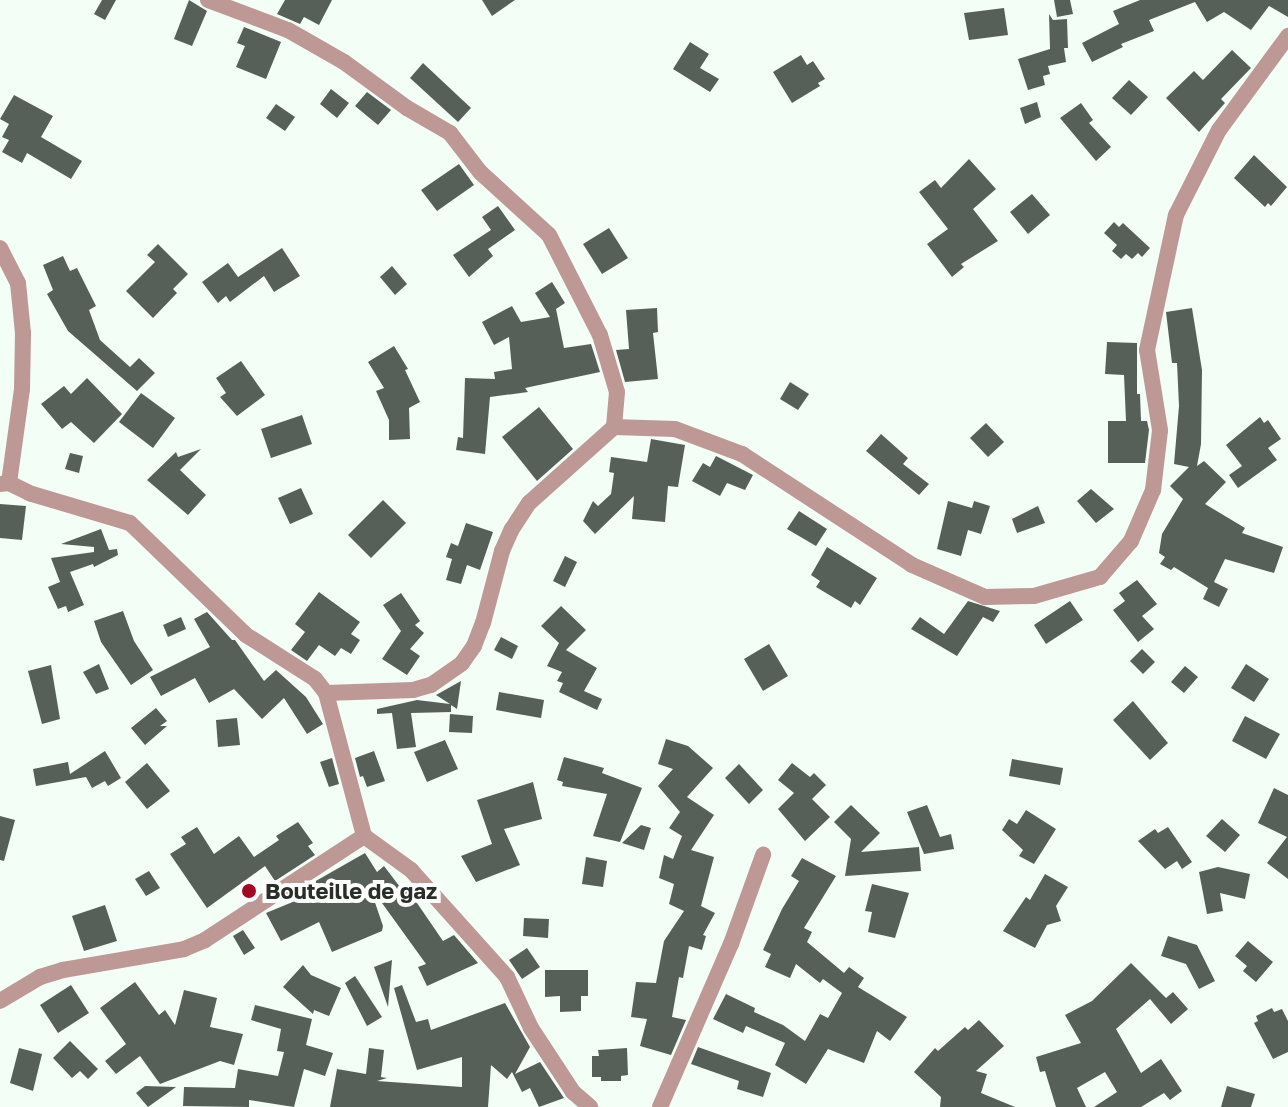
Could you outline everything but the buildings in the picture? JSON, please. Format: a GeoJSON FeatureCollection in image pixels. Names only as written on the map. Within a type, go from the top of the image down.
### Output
{"type":"FeatureCollection","features":[{"type":"Feature","properties":{"kind":"street"},"geometry":{"type":"LineString","coordinates":[[208,0],[288,30],[344,62],[407,108],[450,133],[480,172],[549,235],[600,335],[617,392],[614,427],[529,503],[520,516],[502,551],[474,646],[462,663],[431,685],[413,690],[326,693]]}},
{"type":"Feature","properties":{"kind":"street"},"geometry":{"type":"LineString","coordinates":[[614,427],[675,429],[742,454],[912,565],[985,597],[1034,596],[1100,577],[1131,541],[1153,490],[1160,430],[1147,350],[1176,215],[1219,130],[1288,36]]}},
{"type":"Feature","properties":{"kind":"street"},"geometry":{"type":"LineString","coordinates":[[0,248],[18,283],[23,333],[22,389],[4,484],[130,523],[246,635],[315,679],[326,693],[364,836],[411,870],[507,977],[531,1028],[573,1092],[590,1107]]}},
{"type":"Feature","properties":{"kind":"street"},"geometry":{"type":"LineString","coordinates":[[0,1001],[32,982],[63,970],[184,949],[205,940],[364,836]]}},
{"type":"Feature","properties":{"kind":"street"},"geometry":{"type":"LineString","coordinates":[[660,1107],[731,944],[763,855]]}},
{"type":"Feature","properties":{"kind":"place","name":"Bouteille de gaz"},"geometry":{"type":"Point","coordinates":[249,891]}}]}
